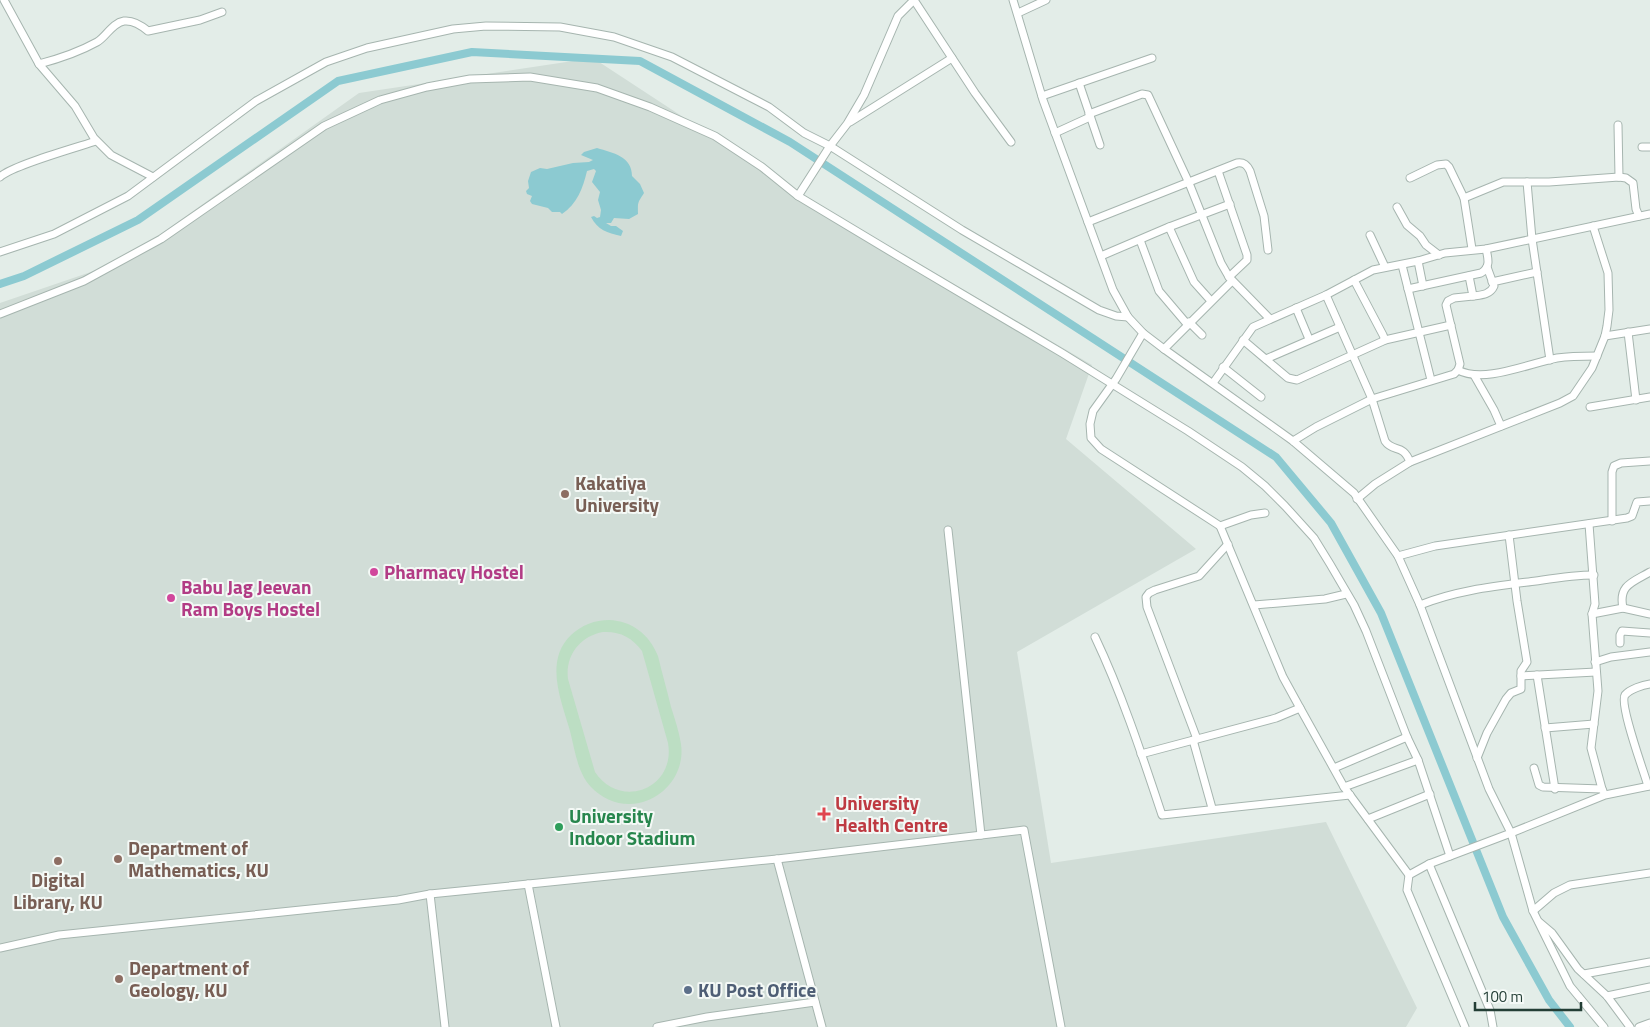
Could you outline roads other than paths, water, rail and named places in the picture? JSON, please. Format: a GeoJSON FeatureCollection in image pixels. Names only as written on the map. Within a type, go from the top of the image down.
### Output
{"type":"FeatureCollection","features":[{"type":"Feature","properties":{"kind":"street"},"geometry":{"type":"LineString","coordinates":[[4,0],[39,64],[75,106],[96,141],[112,155],[153,177]]}},
{"type":"Feature","properties":{"kind":"street"},"geometry":{"type":"LineString","coordinates":[[798,196],[847,124],[868,88],[898,16],[914,0],[1011,142]]}},
{"type":"Feature","properties":{"kind":"street"},"geometry":{"type":"LineString","coordinates":[[1013,0],[1055,133],[1113,290],[1128,317],[1143,333],[1164,349],[1293,441],[1354,493],[1398,556],[1420,605],[1489,789],[1511,833],[1532,911],[1570,986],[1604,1027]]}},
{"type":"Feature","properties":{"kind":"street"},"geometry":{"type":"LineString","coordinates":[[1018,13],[1046,0]]}},
{"type":"Feature","properties":{"kind":"street"},"geometry":{"type":"LineString","coordinates":[[39,64],[54,60],[99,41],[112,28],[123,21],[133,21],[148,31],[200,20],[222,12]]}},
{"type":"Feature","properties":{"kind":"street"},"geometry":{"type":"LineString","coordinates":[[0,252],[54,234],[128,196],[256,101],[326,62],[367,48],[453,30],[486,26],[560,27],[614,37],[672,58],[769,107],[804,133],[962,230],[1099,310],[1116,316],[1128,317]]}},
{"type":"Feature","properties":{"kind":"street"},"geometry":{"type":"LineString","coordinates":[[847,124],[952,58]]}},
{"type":"Feature","properties":{"kind":"street"},"geometry":{"type":"LineString","coordinates":[[1042,96],[1152,58]]}},
{"type":"Feature","properties":{"kind":"street"},"geometry":{"type":"LineString","coordinates":[[0,314],[84,281],[161,239],[324,126],[380,100],[427,87],[470,79],[530,77],[597,88],[650,107],[715,136],[762,167],[798,196],[1114,382],[1242,467],[1265,486],[1314,538],[1354,605],[1418,760],[1453,854]]}},
{"type":"Feature","properties":{"kind":"street"},"geometry":{"type":"LineString","coordinates":[[1079,84],[1100,145]]}},
{"type":"Feature","properties":{"kind":"street"},"geometry":{"type":"LineString","coordinates":[[1055,133],[1090,115],[1142,94],[1148,95],[1189,183],[1221,263],[1230,279],[1270,319]]}},
{"type":"Feature","properties":{"kind":"street"},"geometry":{"type":"LineString","coordinates":[[1618,125],[1619,177]]}},
{"type":"Feature","properties":{"kind":"street"},"geometry":{"type":"LineString","coordinates":[[0,177],[3,173],[96,141]]}},
{"type":"Feature","properties":{"kind":"street"},"geometry":{"type":"LineString","coordinates":[[1642,147],[1650,147]]}},
{"type":"Feature","properties":{"kind":"street"},"geometry":{"type":"LineString","coordinates":[[1088,222],[1236,163],[1244,164],[1247,166],[1262,205],[1268,250]]}},
{"type":"Feature","properties":{"kind":"street"},"geometry":{"type":"LineString","coordinates":[[1410,178],[1437,165],[1446,164],[1464,198],[1472,249]]}},
{"type":"Feature","properties":{"kind":"street"},"geometry":{"type":"LineString","coordinates":[[1164,349],[1211,301],[1248,258],[1247,250],[1218,171]]}},
{"type":"Feature","properties":{"kind":"street"},"geometry":{"type":"LineString","coordinates":[[1464,198],[1503,182],[1619,177],[1626,178],[1633,183],[1636,209],[1639,216]]}},
{"type":"Feature","properties":{"kind":"street"},"geometry":{"type":"LineString","coordinates":[[1527,182],[1532,239],[1550,360]]}},
{"type":"Feature","properties":{"kind":"street"},"geometry":{"type":"LineString","coordinates":[[1101,256],[1230,204]]}},
{"type":"Feature","properties":{"kind":"street"},"geometry":{"type":"LineString","coordinates":[[1397,207],[1407,225],[1420,236],[1426,245],[1439,255]]}},
{"type":"Feature","properties":{"kind":"street"},"geometry":{"type":"LineString","coordinates":[[1213,383],[1253,327],[1326,295],[1373,270],[1402,265],[1439,255],[1486,248],[1650,214]]}},
{"type":"Feature","properties":{"kind":"street"},"geometry":{"type":"LineString","coordinates":[[1357,498],[1374,484],[1410,462],[1560,403],[1573,396],[1592,368],[1605,336],[1609,310],[1608,273],[1593,226]]}},
{"type":"Feature","properties":{"kind":"street"},"geometry":{"type":"LineString","coordinates":[[1169,227],[1194,282],[1211,301]]}},
{"type":"Feature","properties":{"kind":"street"},"geometry":{"type":"LineString","coordinates":[[1370,235],[1385,267]]}},
{"type":"Feature","properties":{"kind":"street"},"geometry":{"type":"LineString","coordinates":[[1140,240],[1159,291],[1188,323],[1202,335]]}},
{"type":"Feature","properties":{"kind":"street"},"geometry":{"type":"LineString","coordinates":[[1293,441],[1316,427],[1372,399],[1449,376],[1458,370],[1460,364],[1459,356],[1446,305],[1448,301],[1454,298],[1490,292],[1494,286],[1487,267],[1486,248]]}},
{"type":"Feature","properties":{"kind":"street"},"geometry":{"type":"LineString","coordinates":[[1418,261],[1423,286]]}},
{"type":"Feature","properties":{"kind":"street"},"geometry":{"type":"LineString","coordinates":[[1402,265],[1431,380]]}},
{"type":"Feature","properties":{"kind":"street"},"geometry":{"type":"LineString","coordinates":[[1408,289],[1482,273],[1487,267]]}},
{"type":"Feature","properties":{"kind":"street"},"geometry":{"type":"LineString","coordinates":[[1492,282],[1537,272]]}},
{"type":"Feature","properties":{"kind":"street"},"geometry":{"type":"LineString","coordinates":[[1469,276],[1473,296]]}},
{"type":"Feature","properties":{"kind":"street"},"geometry":{"type":"LineString","coordinates":[[1354,280],[1384,340]]}},
{"type":"Feature","properties":{"kind":"street"},"geometry":{"type":"LineString","coordinates":[[1326,295],[1372,399],[1387,445],[1402,450],[1407,454],[1410,462]]}},
{"type":"Feature","properties":{"kind":"street"},"geometry":{"type":"LineString","coordinates":[[1296,308],[1309,339]]}},
{"type":"Feature","properties":{"kind":"street"},"geometry":{"type":"LineString","coordinates":[[1243,340],[1288,378],[1297,380],[1384,340],[1451,324]]}},
{"type":"Feature","properties":{"kind":"street"},"geometry":{"type":"LineString","coordinates":[[1266,359],[1340,326]]}},
{"type":"Feature","properties":{"kind":"street"},"geometry":{"type":"LineString","coordinates":[[1605,336],[1650,329]]}},
{"type":"Feature","properties":{"kind":"street"},"geometry":{"type":"LineString","coordinates":[[1628,332],[1636,400]]}},
{"type":"Feature","properties":{"kind":"street"},"geometry":{"type":"LineString","coordinates":[[1143,333],[1114,382],[1093,411],[1090,424],[1091,438],[1101,449],[1220,526],[1283,677],[1344,787],[1409,875],[1408,890],[1465,1027]]}},
{"type":"Feature","properties":{"kind":"street"},"geometry":{"type":"LineString","coordinates":[[1458,370],[1474,375],[1510,370],[1550,360],[1576,356],[1596,356]]}},
{"type":"Feature","properties":{"kind":"street"},"geometry":{"type":"LineString","coordinates":[[1223,367],[1261,397]]}},
{"type":"Feature","properties":{"kind":"street"},"geometry":{"type":"LineString","coordinates":[[1474,375],[1501,426]]}},
{"type":"Feature","properties":{"kind":"street"},"geometry":{"type":"LineString","coordinates":[[1590,407],[1650,398]]}},
{"type":"Feature","properties":{"kind":"street"},"geometry":{"type":"LineString","coordinates":[[1612,521],[1612,472],[1614,466],[1621,463],[1650,461]]}},
{"type":"Feature","properties":{"kind":"street"},"geometry":{"type":"LineString","coordinates":[[1398,556],[1435,546],[1612,521],[1630,517],[1637,502],[1642,500],[1650,501]]}},
{"type":"Feature","properties":{"kind":"street"},"geometry":{"type":"LineString","coordinates":[[1220,526],[1251,515],[1265,513]]}},
{"type":"Feature","properties":{"kind":"street"},"geometry":{"type":"LineString","coordinates":[[1589,524],[1594,575],[1595,604],[1592,614],[1598,699],[1591,748],[1604,792]]}},
{"type":"Feature","properties":{"kind":"street"},"geometry":{"type":"LineString","coordinates":[[948,530],[981,835]]}},
{"type":"Feature","properties":{"kind":"street"},"geometry":{"type":"LineString","coordinates":[[1477,758],[1487,733],[1506,699],[1511,693],[1521,689],[1521,668],[1527,662],[1509,535]]}},
{"type":"Feature","properties":{"kind":"street"},"geometry":{"type":"LineString","coordinates":[[1212,808],[1195,739],[1147,607],[1146,597],[1155,590],[1199,576],[1228,544]]}},
{"type":"Feature","properties":{"kind":"street"},"geometry":{"type":"LineString","coordinates":[[1623,608],[1621,598],[1625,588],[1630,583],[1650,572]]}},
{"type":"Feature","properties":{"kind":"street"},"geometry":{"type":"LineString","coordinates":[[1420,605],[1454,593],[1569,576],[1594,575]]}},
{"type":"Feature","properties":{"kind":"street"},"geometry":{"type":"LineString","coordinates":[[1254,606],[1325,600],[1346,594]]}},
{"type":"Feature","properties":{"kind":"street"},"geometry":{"type":"LineString","coordinates":[[1592,614],[1623,608],[1648,611]]}},
{"type":"Feature","properties":{"kind":"street"},"geometry":{"type":"LineString","coordinates":[[1620,643],[1622,631],[1650,633]]}},
{"type":"Feature","properties":{"kind":"street"},"geometry":{"type":"LineString","coordinates":[[1095,637],[1105,658],[1162,815],[1212,808],[1350,795]]}},
{"type":"Feature","properties":{"kind":"street"},"geometry":{"type":"LineString","coordinates":[[1595,662],[1611,656],[1650,652]]}},
{"type":"Feature","properties":{"kind":"street"},"geometry":{"type":"LineString","coordinates":[[1521,676],[1596,672]]}},
{"type":"Feature","properties":{"kind":"street"},"geometry":{"type":"LineString","coordinates":[[1537,675],[1555,788]]}},
{"type":"Feature","properties":{"kind":"street"},"geometry":{"type":"LineString","coordinates":[[1534,768],[1539,785],[1543,787],[1604,792],[1649,786],[1628,725],[1624,697],[1640,687],[1650,684]]}},
{"type":"Feature","properties":{"kind":"street"},"geometry":{"type":"LineString","coordinates":[[1141,754],[1276,718],[1300,708]]}},
{"type":"Feature","properties":{"kind":"street"},"geometry":{"type":"LineString","coordinates":[[1545,728],[1594,724]]}},
{"type":"Feature","properties":{"kind":"street"},"geometry":{"type":"LineString","coordinates":[[1334,768],[1407,737]]}},
{"type":"Feature","properties":{"kind":"street"},"geometry":{"type":"LineString","coordinates":[[1344,787],[1418,760]]}},
{"type":"Feature","properties":{"kind":"street"},"geometry":{"type":"LineString","coordinates":[[1409,875],[1429,864],[1511,833],[1604,792]]}},
{"type":"Feature","properties":{"kind":"street"},"geometry":{"type":"LineString","coordinates":[[1368,818],[1430,794]]}},
{"type":"Feature","properties":{"kind":"street"},"geometry":{"type":"LineString","coordinates":[[0,948],[59,935],[398,900],[430,894],[777,859],[1024,830],[1061,1027]]}},
{"type":"Feature","properties":{"kind":"street"},"geometry":{"type":"LineString","coordinates":[[777,859],[822,1027]]}},
{"type":"Feature","properties":{"kind":"street"},"geometry":{"type":"LineString","coordinates":[[1429,864],[1490,1010],[1493,1027]]}},
{"type":"Feature","properties":{"kind":"street"},"geometry":{"type":"LineString","coordinates":[[1532,911],[1554,893],[1570,885],[1650,873],[1650,882]]}},
{"type":"Feature","properties":{"kind":"street"},"geometry":{"type":"LineString","coordinates":[[528,884],[556,1027]]}},
{"type":"Feature","properties":{"kind":"street"},"geometry":{"type":"LineString","coordinates":[[430,894],[445,1027]]}},
{"type":"Feature","properties":{"kind":"street"},"geometry":{"type":"LineString","coordinates":[[1537,921],[1552,933],[1578,969],[1607,996],[1630,1027]]}},
{"type":"Feature","properties":{"kind":"street"},"geometry":{"type":"LineString","coordinates":[[1584,974],[1650,962]]}},
{"type":"Feature","properties":{"kind":"street"},"geometry":{"type":"LineString","coordinates":[[1607,996],[1650,987]]}},
{"type":"Feature","properties":{"kind":"street"},"geometry":{"type":"LineString","coordinates":[[656,1027],[707,1017],[815,1002]]}},
{"type":"Feature","properties":{"kind":"street"},"geometry":{"type":"LineString","coordinates":[[707,1017],[707,1027]]}},
{"type":"Feature","properties":{"kind":"street"},"geometry":{"type":"LineString","coordinates":[[1639,1027],[1650,1023]]}},
{"type":"Feature","properties":{"kind":"water"},"geometry":{"type":"Polygon","coordinates":[[[597,148],[620,156],[625,160],[629,164],[632,176],[640,184],[644,193],[638,203],[638,214],[629,219],[614,218],[611,223],[606,223],[616,226],[623,231],[621,236],[603,230],[591,217],[600,217],[601,210],[598,200],[600,192],[592,182],[596,171],[594,169],[587,171],[579,195],[562,214],[532,204],[530,201],[532,196],[527,194],[526,191],[529,188],[528,181],[531,172],[540,168],[547,169],[573,163],[589,162],[593,160],[581,155],[584,152],[597,148]]]}},
{"type":"Feature","properties":{"kind":"waterway"},"geometry":{"type":"LineString","coordinates":[[0,284],[24,276],[138,220],[338,81],[472,52],[640,61],[790,142],[1276,457],[1331,523],[1381,613],[1503,917],[1549,1000],[1570,1027]]}},
{"type":"Feature","properties":{"kind":"place","name":"Kakatiya University"},"geometry":{"type":"Point","coordinates":[565,494]}},
{"type":"Feature","properties":{"kind":"place","name":"Pharmacy Hostel"},"geometry":{"type":"Point","coordinates":[374,572]}},
{"type":"Feature","properties":{"kind":"place","name":"Babu Jag Jeevan Ram Boys Hostel"},"geometry":{"type":"Point","coordinates":[171,598]}},
{"type":"Feature","properties":{"kind":"place","name":"University Health Centre"},"geometry":{"type":"Point","coordinates":[824,814]}},
{"type":"Feature","properties":{"kind":"place","name":"University Indoor Stadium"},"geometry":{"type":"Point","coordinates":[559,827]}},
{"type":"Feature","properties":{"kind":"place","name":"Department of Mathematics, KU"},"geometry":{"type":"Point","coordinates":[118,859]}},
{"type":"Feature","properties":{"kind":"place","name":"Digital Library, KU"},"geometry":{"type":"Point","coordinates":[58,861]}},
{"type":"Feature","properties":{"kind":"place","name":"Department of Geology, KU"},"geometry":{"type":"Point","coordinates":[119,979]}},
{"type":"Feature","properties":{"kind":"place","name":"KU Post Office"},"geometry":{"type":"Point","coordinates":[688,990]}}]}
